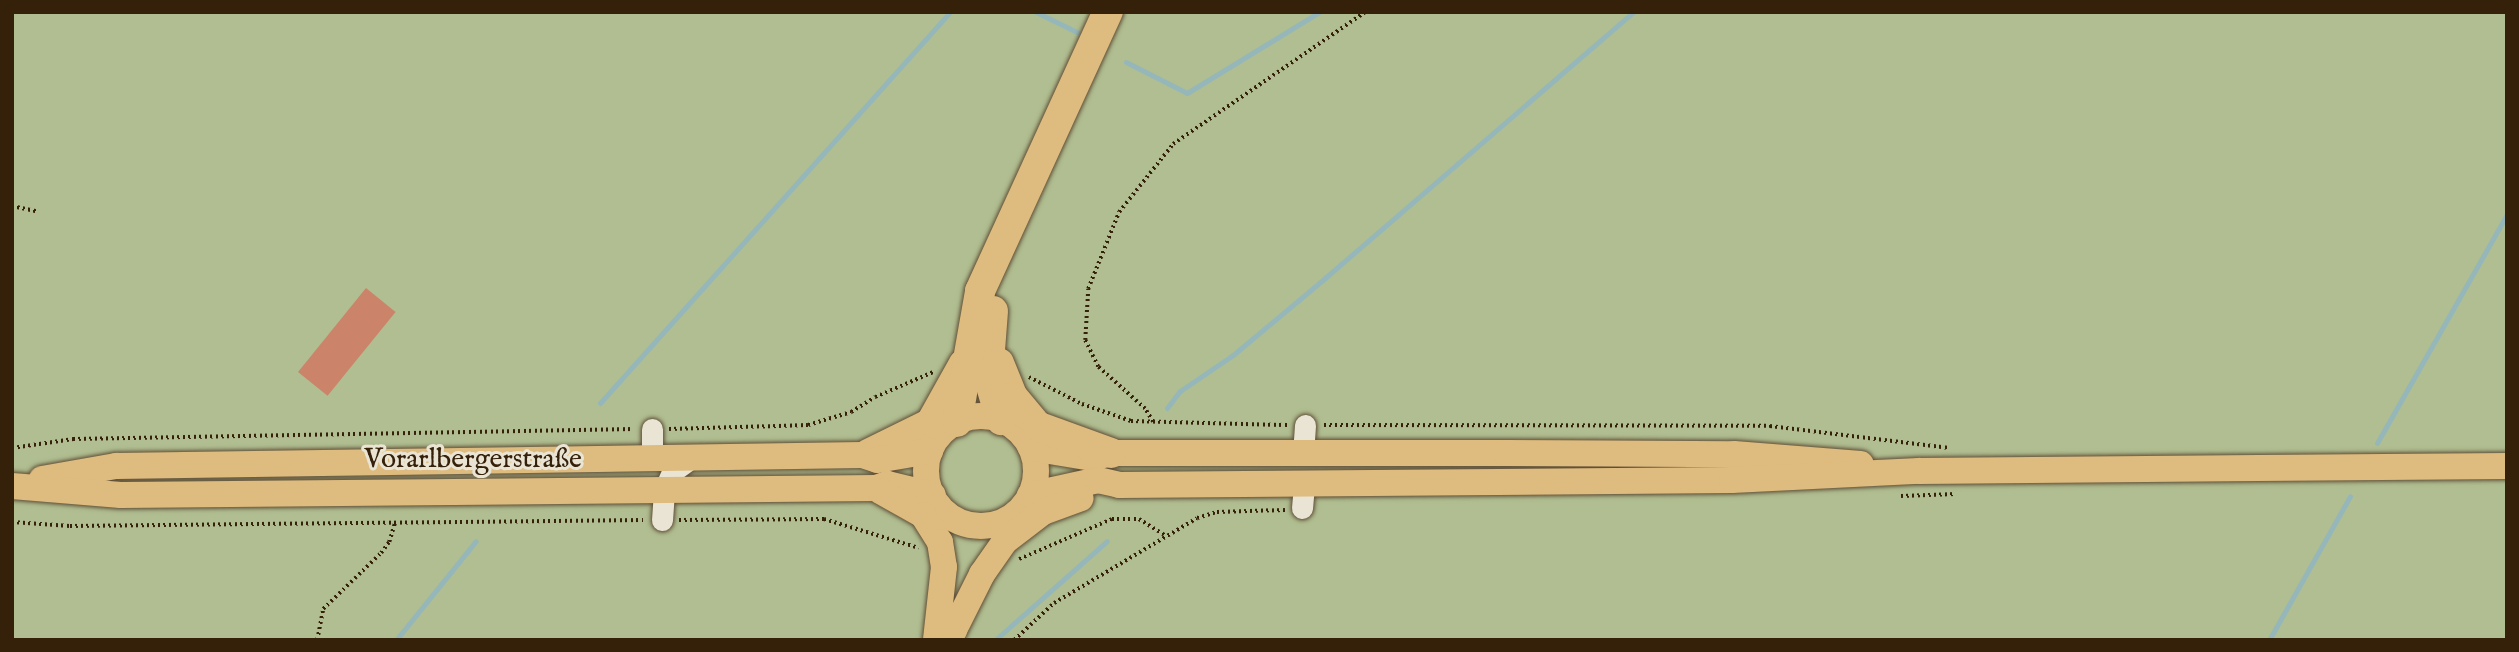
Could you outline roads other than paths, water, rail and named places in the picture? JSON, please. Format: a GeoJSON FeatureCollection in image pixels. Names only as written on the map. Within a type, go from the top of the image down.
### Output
{"type":"FeatureCollection","features":[{"type":"Feature","properties":{"kind":"highway"},"geometry":{"type":"LineString","coordinates":[[957,422],[966,356],[980,292],[1108,12]]}},
{"type":"Feature","properties":{"kind":"highway"},"geometry":{"type":"LineString","coordinates":[[1001,420],[989,376],[991,321],[1016,251],[1126,12]]}},
{"type":"Feature","properties":{"kind":"highway"},"geometry":{"type":"LineString","coordinates":[[991,321],[1000,365],[1024,414],[1054,435],[1111,453]]}},
{"type":"Feature","properties":{"kind":"main road"},"geometry":{"type":"LineString","coordinates":[[862,455],[929,422],[966,356]]}},
{"type":"Feature","properties":{"kind":"main road"},"geometry":{"type":"LineString","coordinates":[[949,516],[970,526],[994,525],[1015,514],[1030,495],[1036,461],[1031,448],[1015,429],[1001,420],[978,417],[957,422],[930,451],[926,471],[933,495],[949,516],[960,541],[958,586]]}},
{"type":"Feature","properties":{"kind":"main road"},"geometry":{"type":"LineString","coordinates":[[1031,448],[1093,458],[1111,453],[1734,454],[1919,471]]}},
{"type":"Feature","properties":{"kind":"main road","name":"Vorarlbergerstraße"},"geometry":{"type":"LineString","coordinates":[[12,485],[116,466],[862,455],[887,460],[930,451]]}},
{"type":"Feature","properties":{"kind":"main road"},"geometry":{"type":"LineString","coordinates":[[1222,484],[1244,468],[1292,467],[1303,454]]}},
{"type":"Feature","properties":{"kind":"main road"},"geometry":{"type":"LineString","coordinates":[[1030,495],[1081,482],[1119,485],[1222,484],[1303,496],[1919,471],[2507,466]]}},
{"type":"Feature","properties":{"kind":"main road","name":"Vorarlbergerstraße"},"geometry":{"type":"LineString","coordinates":[[12,485],[121,495],[876,488],[900,484],[933,495]]}},
{"type":"Feature","properties":{"kind":"main road"},"geometry":{"type":"LineString","coordinates":[[939,640],[954,630],[982,574],[1004,542],[1043,512],[1119,485]]}},
{"type":"Feature","properties":{"kind":"main road"},"geometry":{"type":"LineString","coordinates":[[876,488],[923,515],[940,542],[944,567],[939,640]]}},
{"type":"Feature","properties":{"kind":"main road"},"geometry":{"type":"LineString","coordinates":[[939,640],[958,586],[994,525]]}},
{"type":"Feature","properties":{"kind":"lane"},"geometry":{"type":"LineString","coordinates":[[1303,454],[1305,425]]}},
{"type":"Feature","properties":{"kind":"lane"},"geometry":{"type":"LineString","coordinates":[[652,429],[652,458]]}},
{"type":"Feature","properties":{"kind":"lane"},"geometry":{"type":"LineString","coordinates":[[662,520],[664,490],[672,472],[691,458]]}},
{"type":"Feature","properties":{"kind":"waterway"},"geometry":{"type":"LineString","coordinates":[[600,403],[950,12]]}},
{"type":"Feature","properties":{"kind":"waterway"},"geometry":{"type":"LineString","coordinates":[[1036,12],[1077,32]]}},
{"type":"Feature","properties":{"kind":"waterway"},"geometry":{"type":"LineString","coordinates":[[1126,62],[1187,93],[1319,12]]}},
{"type":"Feature","properties":{"kind":"waterway"},"geometry":{"type":"LineString","coordinates":[[1167,408],[1180,391],[1233,355],[1633,12]]}},
{"type":"Feature","properties":{"kind":"waterway"},"geometry":{"type":"LineString","coordinates":[[2377,443],[2507,214]]}},
{"type":"Feature","properties":{"kind":"waterway"},"geometry":{"type":"LineString","coordinates":[[2269,640],[2350,496]]}},
{"type":"Feature","properties":{"kind":"waterway"},"geometry":{"type":"LineString","coordinates":[[396,640],[476,541]]}},
{"type":"Feature","properties":{"kind":"waterway"},"geometry":{"type":"LineString","coordinates":[[995,640],[1107,541]]}}]}
